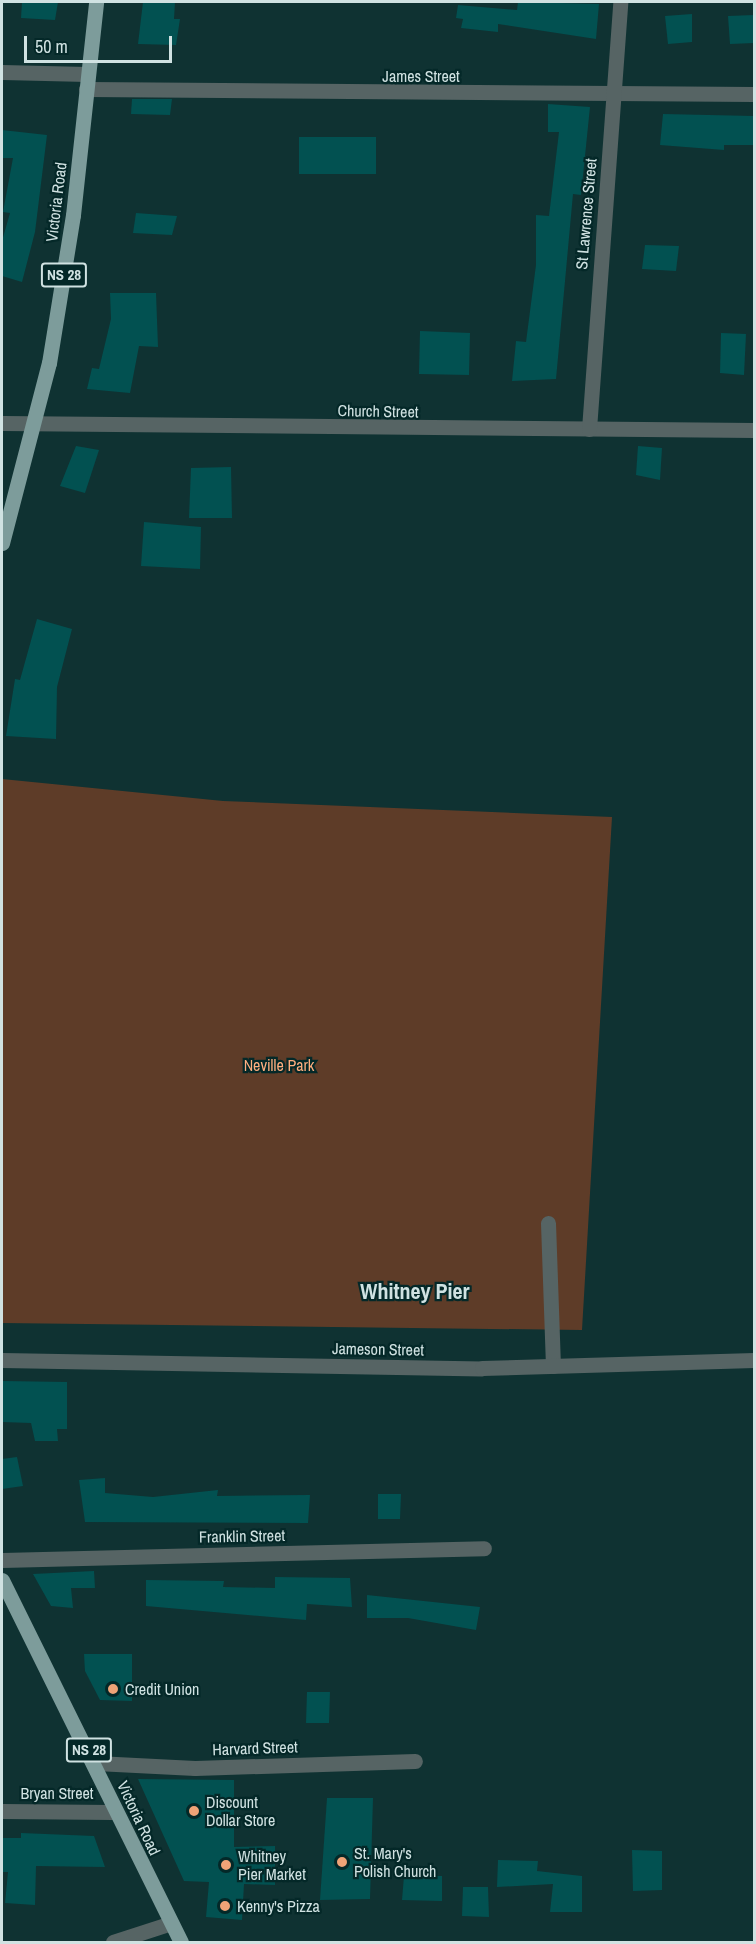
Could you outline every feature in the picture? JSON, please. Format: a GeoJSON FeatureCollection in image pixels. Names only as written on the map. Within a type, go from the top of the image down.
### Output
{"type":"FeatureCollection","features":[{"type":"Feature","properties":{"kind":"main road","name":"Victoria Road"},"geometry":{"type":"LineString","coordinates":[[2,543],[33,428],[71,228],[96,2]]}},
{"type":"Feature","properties":{"kind":"main road","name":"Victoria Road"},"geometry":{"type":"LineString","coordinates":[[2,1581],[96,1763],[112,1812],[181,1942]]}},
{"type":"Feature","properties":{"kind":"street","name":"St Lawrence Street"},"geometry":{"type":"LineString","coordinates":[[589,429],[620,2]]}},
{"type":"Feature","properties":{"kind":"street","name":"James Street"},"geometry":{"type":"LineString","coordinates":[[2,72],[87,82],[614,94],[754,94]]}},
{"type":"Feature","properties":{"kind":"street","name":"Church Street"},"geometry":{"type":"LineString","coordinates":[[2,423],[33,428],[754,430]]}},
{"type":"Feature","properties":{"kind":"street"},"geometry":{"type":"LineString","coordinates":[[548,1222],[553,1366]]}},
{"type":"Feature","properties":{"kind":"street","name":"Jameson Street"},"geometry":{"type":"LineString","coordinates":[[2,1360],[553,1366],[754,1360]]}},
{"type":"Feature","properties":{"kind":"street","name":"Franklin Street"},"geometry":{"type":"LineString","coordinates":[[2,1560],[484,1548]]}},
{"type":"Feature","properties":{"kind":"street","name":"Harvard Street"},"geometry":{"type":"LineString","coordinates":[[96,1763],[195,1768],[415,1761]]}},
{"type":"Feature","properties":{"kind":"street","name":"Bryan Street"},"geometry":{"type":"LineString","coordinates":[[2,1811],[112,1812]]}},
{"type":"Feature","properties":{"kind":"street"},"geometry":{"type":"LineString","coordinates":[[112,1942],[171,1923]]}},
{"type":"Feature","properties":{"kind":"green space","name":"Neville Park"},"geometry":{"type":"Polygon","coordinates":[[[2,779],[223,801],[612,817],[582,1330],[2,1323],[2,779]]]}},
{"type":"Feature","properties":{"kind":"building"},"geometry":{"type":"Polygon","coordinates":[[[22,2],[58,2],[55,20],[21,18],[22,2]]]}},
{"type":"Feature","properties":{"kind":"building"},"geometry":{"type":"Polygon","coordinates":[[[143,2],[175,2],[174,19],[180,19],[176,45],[138,44],[143,2]]]}},
{"type":"Feature","properties":{"kind":"building"},"geometry":{"type":"Polygon","coordinates":[[[518,2],[599,4],[596,39],[498,24],[498,32],[461,28],[463,19],[456,18],[458,5],[517,10],[518,2]]]}},
{"type":"Feature","properties":{"kind":"building"},"geometry":{"type":"Polygon","coordinates":[[[692,14],[692,42],[668,44],[665,16],[692,14]]]}},
{"type":"Feature","properties":{"kind":"building"},"geometry":{"type":"Polygon","coordinates":[[[754,15],[754,43],[730,44],[728,16],[754,15]]]}},
{"type":"Feature","properties":{"kind":"building"},"geometry":{"type":"Polygon","coordinates":[[[132,99],[172,99],[170,115],[131,114],[132,99]]]}},
{"type":"Feature","properties":{"kind":"building"},"geometry":{"type":"Polygon","coordinates":[[[548,104],[590,107],[581,195],[573,194],[556,379],[512,381],[516,341],[526,342],[536,265],[536,215],[549,216],[559,132],[548,132],[548,104]]]}},
{"type":"Feature","properties":{"kind":"building"},"geometry":{"type":"Polygon","coordinates":[[[663,114],[754,116],[754,145],[724,145],[724,150],[660,145],[663,114]]]}},
{"type":"Feature","properties":{"kind":"building"},"geometry":{"type":"Polygon","coordinates":[[[2,130],[47,135],[35,232],[22,282],[2,276],[2,241],[10,213],[3,212],[13,158],[2,158],[2,130]]]}},
{"type":"Feature","properties":{"kind":"building"},"geometry":{"type":"Polygon","coordinates":[[[299,137],[376,137],[376,174],[299,174],[299,137]]]}},
{"type":"Feature","properties":{"kind":"building"},"geometry":{"type":"Polygon","coordinates":[[[136,213],[177,216],[172,235],[133,233],[136,213]]]}},
{"type":"Feature","properties":{"kind":"building"},"geometry":{"type":"Polygon","coordinates":[[[645,245],[679,246],[676,271],[642,269],[645,245]]]}},
{"type":"Feature","properties":{"kind":"building"},"geometry":{"type":"Polygon","coordinates":[[[110,293],[156,293],[158,347],[139,346],[130,393],[87,389],[92,368],[99,369],[111,319],[110,293]]]}},
{"type":"Feature","properties":{"kind":"building"},"geometry":{"type":"Polygon","coordinates":[[[420,331],[470,333],[469,375],[419,374],[420,331]]]}},
{"type":"Feature","properties":{"kind":"building"},"geometry":{"type":"Polygon","coordinates":[[[721,333],[746,334],[744,375],[720,373],[721,333]]]}},
{"type":"Feature","properties":{"kind":"building"},"geometry":{"type":"Polygon","coordinates":[[[76,446],[99,450],[85,493],[60,486],[76,446]]]}},
{"type":"Feature","properties":{"kind":"building"},"geometry":{"type":"Polygon","coordinates":[[[638,446],[662,448],[660,480],[636,475],[638,446]]]}},
{"type":"Feature","properties":{"kind":"building"},"geometry":{"type":"Polygon","coordinates":[[[231,467],[232,518],[189,518],[191,468],[231,467]]]}},
{"type":"Feature","properties":{"kind":"building"},"geometry":{"type":"Polygon","coordinates":[[[144,522],[201,527],[200,569],[141,566],[144,522]]]}},
{"type":"Feature","properties":{"kind":"building"},"geometry":{"type":"Polygon","coordinates":[[[37,619],[72,629],[57,687],[56,739],[6,736],[15,679],[20,680],[37,619]]]}},
{"type":"Feature","properties":{"kind":"building"},"geometry":{"type":"Polygon","coordinates":[[[2,1381],[67,1382],[67,1429],[57,1429],[58,1441],[35,1441],[31,1423],[2,1422],[2,1381]]]}},
{"type":"Feature","properties":{"kind":"building"},"geometry":{"type":"Polygon","coordinates":[[[17,1457],[23,1486],[2,1489],[2,1459],[17,1457]]]}},
{"type":"Feature","properties":{"kind":"building"},"geometry":{"type":"Polygon","coordinates":[[[105,1478],[105,1493],[153,1497],[218,1490],[217,1496],[310,1495],[308,1523],[85,1522],[79,1480],[105,1478]]]}},
{"type":"Feature","properties":{"kind":"building"},"geometry":{"type":"Polygon","coordinates":[[[378,1494],[401,1494],[400,1519],[378,1519],[378,1494]]]}},
{"type":"Feature","properties":{"kind":"building"},"geometry":{"type":"Polygon","coordinates":[[[94,1571],[95,1588],[71,1588],[73,1608],[51,1606],[33,1574],[94,1571]]]}},
{"type":"Feature","properties":{"kind":"building"},"geometry":{"type":"Polygon","coordinates":[[[275,1577],[350,1578],[352,1607],[307,1604],[306,1620],[146,1606],[146,1580],[224,1581],[223,1587],[275,1588],[275,1577]]]}},
{"type":"Feature","properties":{"kind":"building"},"geometry":{"type":"Polygon","coordinates":[[[367,1595],[480,1607],[476,1630],[408,1618],[367,1618],[367,1595]]]}},
{"type":"Feature","properties":{"kind":"building","name":"Credit Union"},"geometry":{"type":"Polygon","coordinates":[[[84,1654],[132,1654],[132,1701],[100,1700],[85,1671],[84,1654]]]}},
{"type":"Feature","properties":{"kind":"building"},"geometry":{"type":"Polygon","coordinates":[[[307,1692],[330,1692],[329,1723],[306,1723],[307,1692]]]}},
{"type":"Feature","properties":{"kind":"building"},"geometry":{"type":"Polygon","coordinates":[[[138,1779],[234,1780],[234,1847],[275,1846],[275,1885],[244,1884],[242,1920],[206,1917],[209,1882],[184,1881],[138,1779]]]}},
{"type":"Feature","properties":{"kind":"building"},"geometry":{"type":"Polygon","coordinates":[[[327,1798],[373,1798],[370,1899],[320,1900],[327,1798]]]}},
{"type":"Feature","properties":{"kind":"building"},"geometry":{"type":"Polygon","coordinates":[[[21,1833],[94,1836],[105,1867],[36,1866],[35,1905],[5,1903],[8,1872],[2,1872],[2,1838],[21,1838],[21,1833]]]}},
{"type":"Feature","properties":{"kind":"building"},"geometry":{"type":"Polygon","coordinates":[[[632,1850],[662,1851],[662,1890],[633,1891],[632,1850]]]}},
{"type":"Feature","properties":{"kind":"building"},"geometry":{"type":"Polygon","coordinates":[[[498,1860],[538,1861],[537,1871],[582,1876],[582,1912],[550,1912],[553,1884],[497,1887],[498,1860]]]}},
{"type":"Feature","properties":{"kind":"building"},"geometry":{"type":"Polygon","coordinates":[[[404,1876],[442,1876],[442,1901],[402,1900],[404,1876]]]}},
{"type":"Feature","properties":{"kind":"building"},"geometry":{"type":"Polygon","coordinates":[[[463,1887],[488,1887],[489,1917],[462,1916],[463,1887]]]}},
{"type":"Feature","properties":{"kind":"place","name":"Credit Union"},"geometry":{"type":"Point","coordinates":[113,1689]}},
{"type":"Feature","properties":{"kind":"place","name":"Discount Dollar Store"},"geometry":{"type":"Point","coordinates":[194,1811]}},
{"type":"Feature","properties":{"kind":"place","name":"St. Mary's Polish Church"},"geometry":{"type":"Point","coordinates":[342,1862]}},
{"type":"Feature","properties":{"kind":"place","name":"Whitney Pier Market"},"geometry":{"type":"Point","coordinates":[226,1865]}},
{"type":"Feature","properties":{"kind":"place","name":"Kenny's Pizza"},"geometry":{"type":"Point","coordinates":[225,1906]}},
{"type":"Feature","properties":{"kind":"district","name":"Whitney Pier"},"geometry":{"type":"Point","coordinates":[415,1292]}}]}
